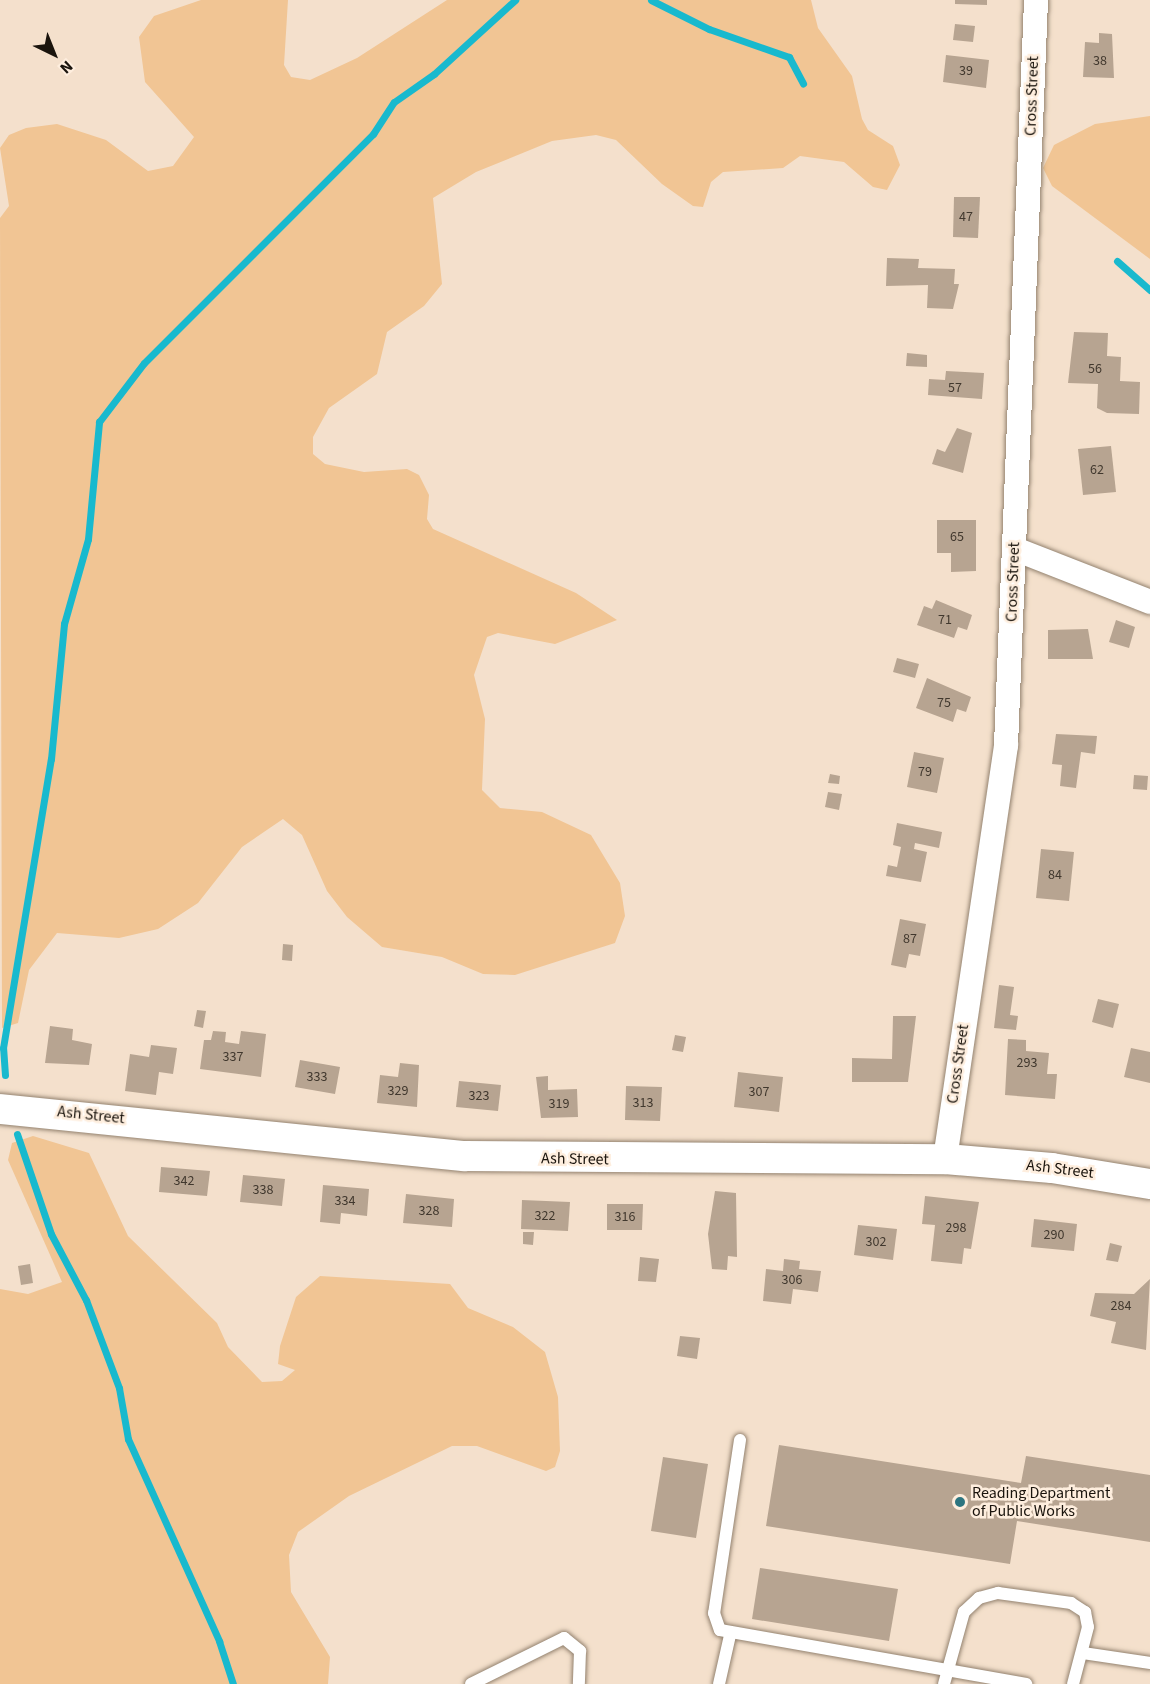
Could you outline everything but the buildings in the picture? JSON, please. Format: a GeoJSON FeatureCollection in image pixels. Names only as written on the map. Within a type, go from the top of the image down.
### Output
{"type":"FeatureCollection","features":[{"type":"Feature","properties":{"kind":"street","name":"Cross Street"},"geometry":{"type":"LineString","coordinates":[[945,1159],[1006,745],[1036,0]]}},
{"type":"Feature","properties":{"kind":"street"},"geometry":{"type":"LineString","coordinates":[[1015,549],[1150,602]]}},
{"type":"Feature","properties":{"kind":"street","name":"Ash Street"},"geometry":{"type":"LineString","coordinates":[[0,1109],[465,1156],[945,1159],[1052,1168],[1150,1184]]}},
{"type":"Feature","properties":{"kind":"lane"},"geometry":{"type":"LineString","coordinates":[[740,1440],[713,1616],[717,1627],[730,1635],[946,1678],[1026,1684]]}},
{"type":"Feature","properties":{"kind":"lane"},"geometry":{"type":"LineString","coordinates":[[946,1678],[964,1612],[991,1594],[1079,1606],[1088,1623],[1083,1653],[1073,1684]]}},
{"type":"Feature","properties":{"kind":"lane"},"geometry":{"type":"LineString","coordinates":[[719,1684],[730,1635]]}},
{"type":"Feature","properties":{"kind":"lane"},"geometry":{"type":"LineString","coordinates":[[471,1684],[564,1638],[580,1652],[579,1684]]}},
{"type":"Feature","properties":{"kind":"lane"},"geometry":{"type":"LineString","coordinates":[[1083,1653],[1150,1663]]}},
{"type":"Feature","properties":{"kind":"shaded area"},"geometry":{"type":"Polygon","coordinates":[[[201,0],[288,0],[284,65],[291,77],[310,80],[357,58],[447,0],[811,0],[818,28],[852,76],[862,119],[868,130],[893,146],[900,165],[887,190],[873,187],[844,162],[800,156],[783,168],[723,172],[711,182],[703,207],[693,206],[662,184],[616,140],[596,135],[552,141],[476,172],[433,198],[442,284],[424,306],[387,332],[377,374],[329,408],[313,437],[313,454],[325,464],[364,472],[407,469],[419,475],[429,495],[427,519],[433,529],[576,593],[617,620],[555,644],[498,633],[487,637],[474,675],[485,719],[482,790],[500,808],[542,812],[591,835],[620,883],[625,916],[615,943],[515,975],[483,974],[442,957],[382,947],[347,917],[327,891],[302,835],[283,819],[242,847],[198,903],[158,929],[119,938],[57,933],[29,970],[18,1023],[2,1028],[0,218],[9,206],[0,148],[9,135],[26,128],[57,124],[106,140],[148,171],[173,166],[194,137],[145,82],[139,37],[154,16],[201,0]]]}},
{"type":"Feature","properties":{"kind":"shaded area"},"geometry":{"type":"Polygon","coordinates":[[[1150,116],[1150,259],[1052,186],[1043,168],[1054,145],[1095,124],[1150,116]]]}},
{"type":"Feature","properties":{"kind":"shaded area"},"geometry":{"type":"Polygon","coordinates":[[[33,1136],[89,1153],[128,1236],[217,1323],[228,1347],[262,1382],[282,1381],[295,1370],[278,1364],[280,1346],[296,1297],[320,1276],[450,1284],[468,1308],[513,1327],[545,1352],[558,1397],[560,1451],[555,1467],[546,1471],[477,1446],[452,1446],[349,1496],[298,1532],[289,1555],[291,1592],[330,1657],[328,1684],[0,1684],[0,1289],[28,1294],[62,1282],[8,1160],[12,1143],[33,1136]]]}},
{"type":"Feature","properties":{"kind":"waterway"},"geometry":{"type":"LineString","coordinates":[[5,1075],[3,1048],[51,759],[64,624],[88,539],[99,422],[144,363],[373,134],[394,102],[434,74],[515,0]]}},
{"type":"Feature","properties":{"kind":"waterway"},"geometry":{"type":"LineString","coordinates":[[651,0],[709,29],[789,57],[803,83]]}},
{"type":"Feature","properties":{"kind":"waterway"},"geometry":{"type":"LineString","coordinates":[[1117,261],[1150,290]]}},
{"type":"Feature","properties":{"kind":"waterway"},"geometry":{"type":"LineString","coordinates":[[17,1134],[51,1234],[86,1300],[119,1388],[128,1439],[219,1641],[233,1684]]}},
{"type":"Feature","properties":{"kind":"place","name":"Reading Department of Public Works"},"geometry":{"type":"Point","coordinates":[960,1502]}}]}
